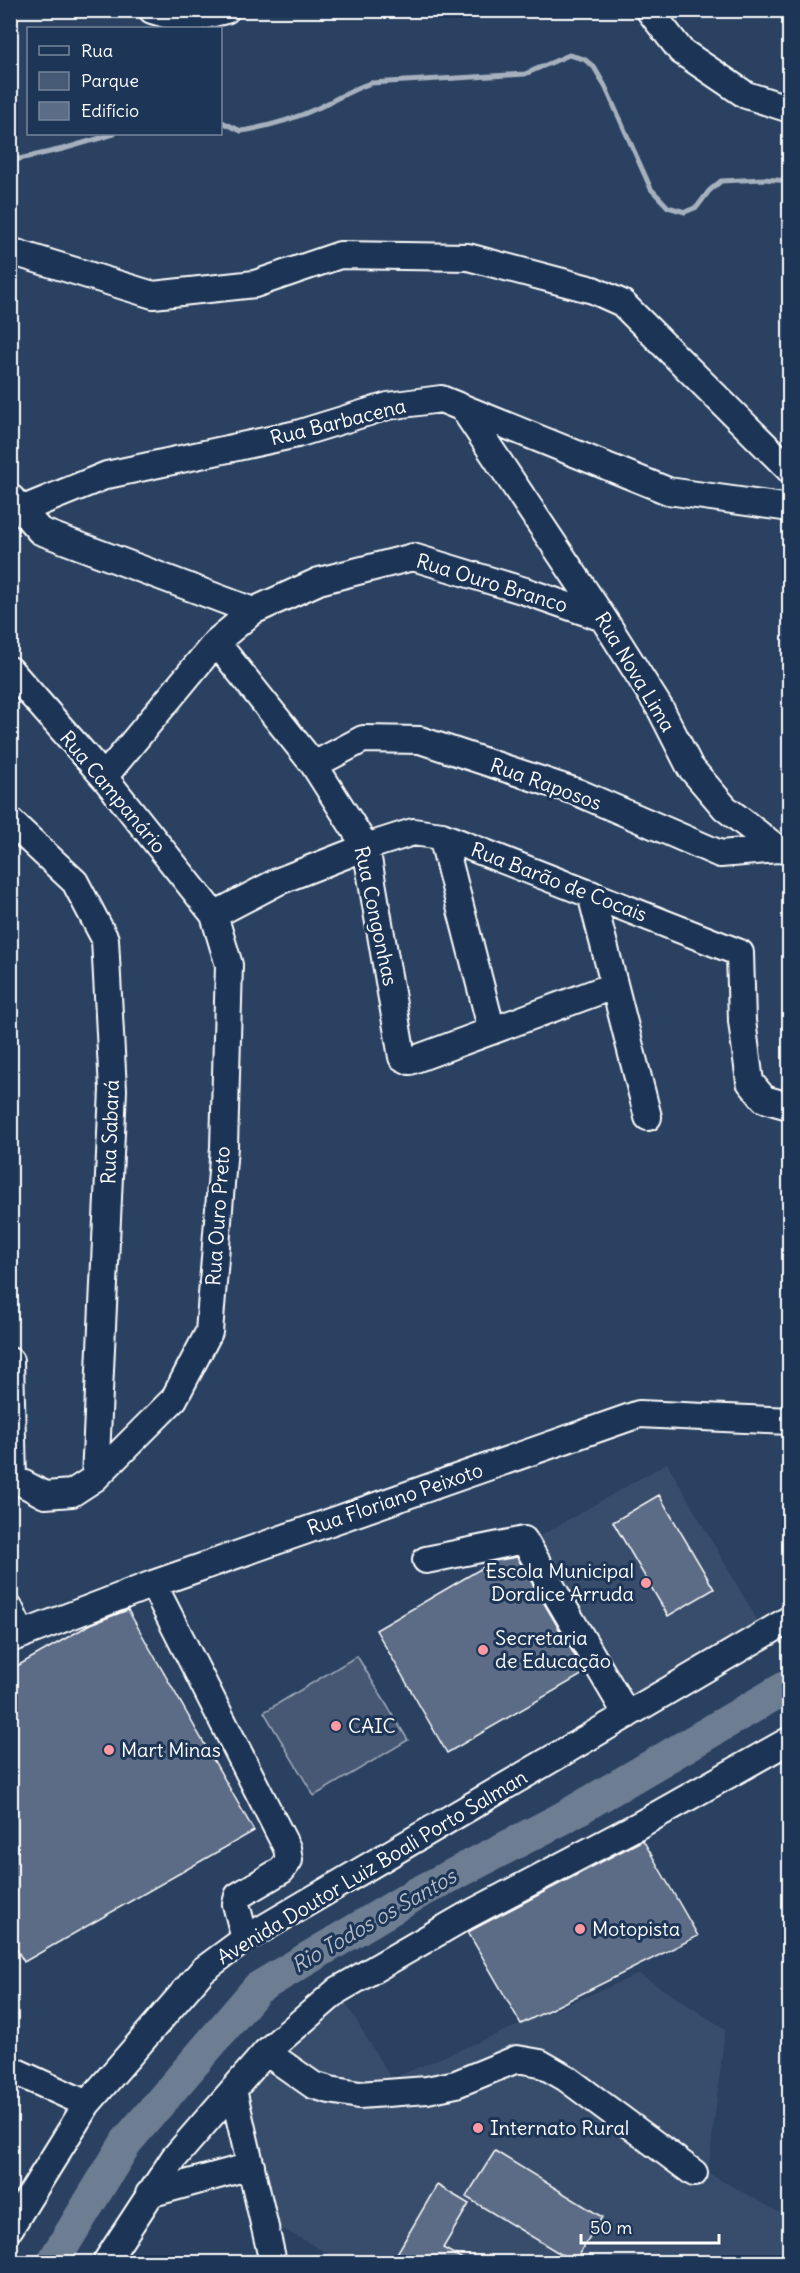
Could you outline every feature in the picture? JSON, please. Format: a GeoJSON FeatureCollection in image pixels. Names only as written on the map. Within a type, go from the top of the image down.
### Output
{"type":"FeatureCollection","features":[{"type":"Feature","properties":{"kind":"street"},"geometry":{"type":"LineString","coordinates":[[152,10],[186,20],[226,10]]}},
{"type":"Feature","properties":{"kind":"street"},"geometry":{"type":"LineString","coordinates":[[649,10],[681,51],[746,95],[789,109]]}},
{"type":"Feature","properties":{"kind":"street"},"geometry":{"type":"LineString","coordinates":[[10,251],[153,295],[255,284],[340,255],[468,257],[593,290],[622,303],[789,470]]}},
{"type":"Feature","properties":{"kind":"street","name":"Rua Barbacena"},"geometry":{"type":"LineString","coordinates":[[16,504],[107,475],[297,434],[388,406],[441,399],[668,491],[789,508]]}},
{"type":"Feature","properties":{"kind":"street","name":"Rua Nova Lima"},"geometry":{"type":"LineString","coordinates":[[462,408],[603,618],[661,710],[690,767],[725,808],[784,850]]}},
{"type":"Feature","properties":{"kind":"street"},"geometry":{"type":"LineString","coordinates":[[16,504],[40,531],[253,611]]}},
{"type":"Feature","properties":{"kind":"street","name":"Rua Ouro Branco"},"geometry":{"type":"LineString","coordinates":[[104,777],[216,642],[253,611],[320,581],[413,557],[525,591],[603,618]]}},
{"type":"Feature","properties":{"kind":"street","name":"Rua Congonhas"},"geometry":{"type":"LineString","coordinates":[[216,642],[314,765],[366,847],[402,1057],[410,1061],[492,1031]]}},
{"type":"Feature","properties":{"kind":"street","name":"Rua Campanário"},"geometry":{"type":"LineString","coordinates":[[10,670],[104,777],[214,915]]}},
{"type":"Feature","properties":{"kind":"street","name":"Rua Raposos"},"geometry":{"type":"LineString","coordinates":[[314,765],[363,739],[420,740],[577,792],[720,854],[784,850]]}},
{"type":"Feature","properties":{"kind":"street","name":"Rua Sabará"},"geometry":{"type":"LineString","coordinates":[[10,821],[75,882],[105,939],[113,1090],[95,1478]]}},
{"type":"Feature","properties":{"kind":"street","name":"Rua Barão de Cocais"},"geometry":{"type":"LineString","coordinates":[[214,915],[279,881],[366,847],[413,832],[442,836],[740,953],[742,1021],[750,1082],[764,1099],[785,1105],[789,1103]]}},
{"type":"Feature","properties":{"kind":"street"},"geometry":{"type":"LineString","coordinates":[[442,836],[492,1031],[613,986]]}},
{"type":"Feature","properties":{"kind":"street"},"geometry":{"type":"LineString","coordinates":[[591,894],[648,1117]]}},
{"type":"Feature","properties":{"kind":"street","name":"Rua Ouro Preto"},"geometry":{"type":"LineString","coordinates":[[12,1484],[45,1495],[72,1493],[95,1478],[174,1399],[209,1332],[224,1147],[229,964],[214,915]]}},
{"type":"Feature","properties":{"kind":"street"},"geometry":{"type":"LineString","coordinates":[[10,1361],[13,1430],[12,1484]]}},
{"type":"Feature","properties":{"kind":"street","name":"Rua Floriano Peixoto"},"geometry":{"type":"LineString","coordinates":[[16,1637],[153,1584],[639,1414],[789,1421]]}},
{"type":"Feature","properties":{"kind":"street"},"geometry":{"type":"LineString","coordinates":[[426,1560],[524,1540],[627,1715]]}},
{"type":"Feature","properties":{"kind":"street"},"geometry":{"type":"LineString","coordinates":[[153,1584],[288,1848],[289,1860],[282,1870],[238,1896],[236,1904],[245,1939]]}},
{"type":"Feature","properties":{"kind":"street"},"geometry":{"type":"LineString","coordinates":[[10,1609],[16,1637]]}},
{"type":"Feature","properties":{"kind":"street","name":"Avenida Doutor Luiz Boali Porto Salman"},"geometry":{"type":"LineString","coordinates":[[10,2228],[87,2104],[202,1970],[245,1939],[789,1619]]}},
{"type":"Feature","properties":{"kind":"street"},"geometry":{"type":"LineString","coordinates":[[105,2262],[174,2158],[266,2052],[338,1990],[466,1916],[639,1825],[789,1740]]}},
{"type":"Feature","properties":{"kind":"street"},"geometry":{"type":"LineString","coordinates":[[266,2052],[313,2085],[359,2095],[427,2090],[447,2086],[517,2059],[540,2063],[566,2078],[694,2173]]}},
{"type":"Feature","properties":{"kind":"street"},"geometry":{"type":"LineString","coordinates":[[10,2069],[87,2104]]}},
{"type":"Feature","properties":{"kind":"street"},"geometry":{"type":"LineString","coordinates":[[233,2090],[273,2262]]}},
{"type":"Feature","properties":{"kind":"street"},"geometry":{"type":"LineString","coordinates":[[149,2194],[251,2166]]}},
{"type":"Feature","properties":{"kind":"shaded area","name":"Escola Municipal Doralice Arruda"},"geometry":{"type":"Polygon","coordinates":[[[667,1463],[760,1625],[626,1702],[533,1540],[667,1463]]]}},
{"type":"Feature","properties":{"kind":"shaded area","name":"Internato Rural"},"geometry":{"type":"Polygon","coordinates":[[[639,1974],[725,2029],[708,2173],[789,2218],[789,2262],[344,2262],[263,2218],[233,2090],[338,1990],[391,2079],[639,1974]]]}},
{"type":"Feature","properties":{"kind":"green space","name":"CAIC"},"geometry":{"type":"Polygon","coordinates":[[[357,1656],[408,1740],[314,1796],[264,1712],[357,1656]]]}},
{"type":"Feature","properties":{"kind":"building"},"geometry":{"type":"Polygon","coordinates":[[[659,1495],[714,1589],[668,1616],[613,1522],[659,1495]]]}},
{"type":"Feature","properties":{"kind":"building","name":"Secretaria de Educação"},"geometry":{"type":"Polygon","coordinates":[[[517,1557],[585,1673],[447,1753],[376,1630],[494,1561],[517,1557]]]}},
{"type":"Feature","properties":{"kind":"building","name":"Mart Minas"},"geometry":{"type":"Polygon","coordinates":[[[128,1610],[254,1831],[24,1962],[10,1938],[10,1670],[91,1624],[128,1610]]]}},
{"type":"Feature","properties":{"kind":"building","name":"Motopista"},"geometry":{"type":"Polygon","coordinates":[[[643,1840],[698,1936],[521,2024],[468,1932],[643,1840]]]}},
{"type":"Feature","properties":{"kind":"building"},"geometry":{"type":"Polygon","coordinates":[[[495,2151],[602,2217],[574,2262],[466,2197],[495,2151]]]}},
{"type":"Feature","properties":{"kind":"building"},"geometry":{"type":"Polygon","coordinates":[[[437,2185],[469,2204],[443,2248],[468,2262],[392,2262],[437,2185]]]}},
{"type":"Feature","properties":{"kind":"waterway"},"geometry":{"type":"LineString","coordinates":[[222,122],[241,131],[248,130],[303,115],[371,83],[525,74],[569,55],[584,59],[594,67],[605,86],[651,189],[668,207],[685,212],[697,207],[709,191],[721,181],[764,179],[790,181]]}},
{"type":"Feature","properties":{"kind":"waterway"},"geometry":{"type":"LineString","coordinates":[[10,161],[111,135]]}},
{"type":"Feature","properties":{"kind":"waterway","name":"Rio Todos os Santos"},"geometry":{"type":"LineString","coordinates":[[53,2262],[127,2141],[258,1988],[416,1894],[561,1819],[790,1685]]}},
{"type":"Feature","properties":{"kind":"place","name":"Escola Municipal Doralice Arruda"},"geometry":{"type":"Point","coordinates":[646,1583]}},
{"type":"Feature","properties":{"kind":"place","name":"Secretaria de Educação"},"geometry":{"type":"Point","coordinates":[483,1650]}},
{"type":"Feature","properties":{"kind":"place","name":"CAIC"},"geometry":{"type":"Point","coordinates":[336,1726]}},
{"type":"Feature","properties":{"kind":"place","name":"Mart Minas"},"geometry":{"type":"Point","coordinates":[109,1750]}},
{"type":"Feature","properties":{"kind":"place","name":"Motopista"},"geometry":{"type":"Point","coordinates":[580,1929]}},
{"type":"Feature","properties":{"kind":"place","name":"Internato Rural"},"geometry":{"type":"Point","coordinates":[478,2128]}}]}
